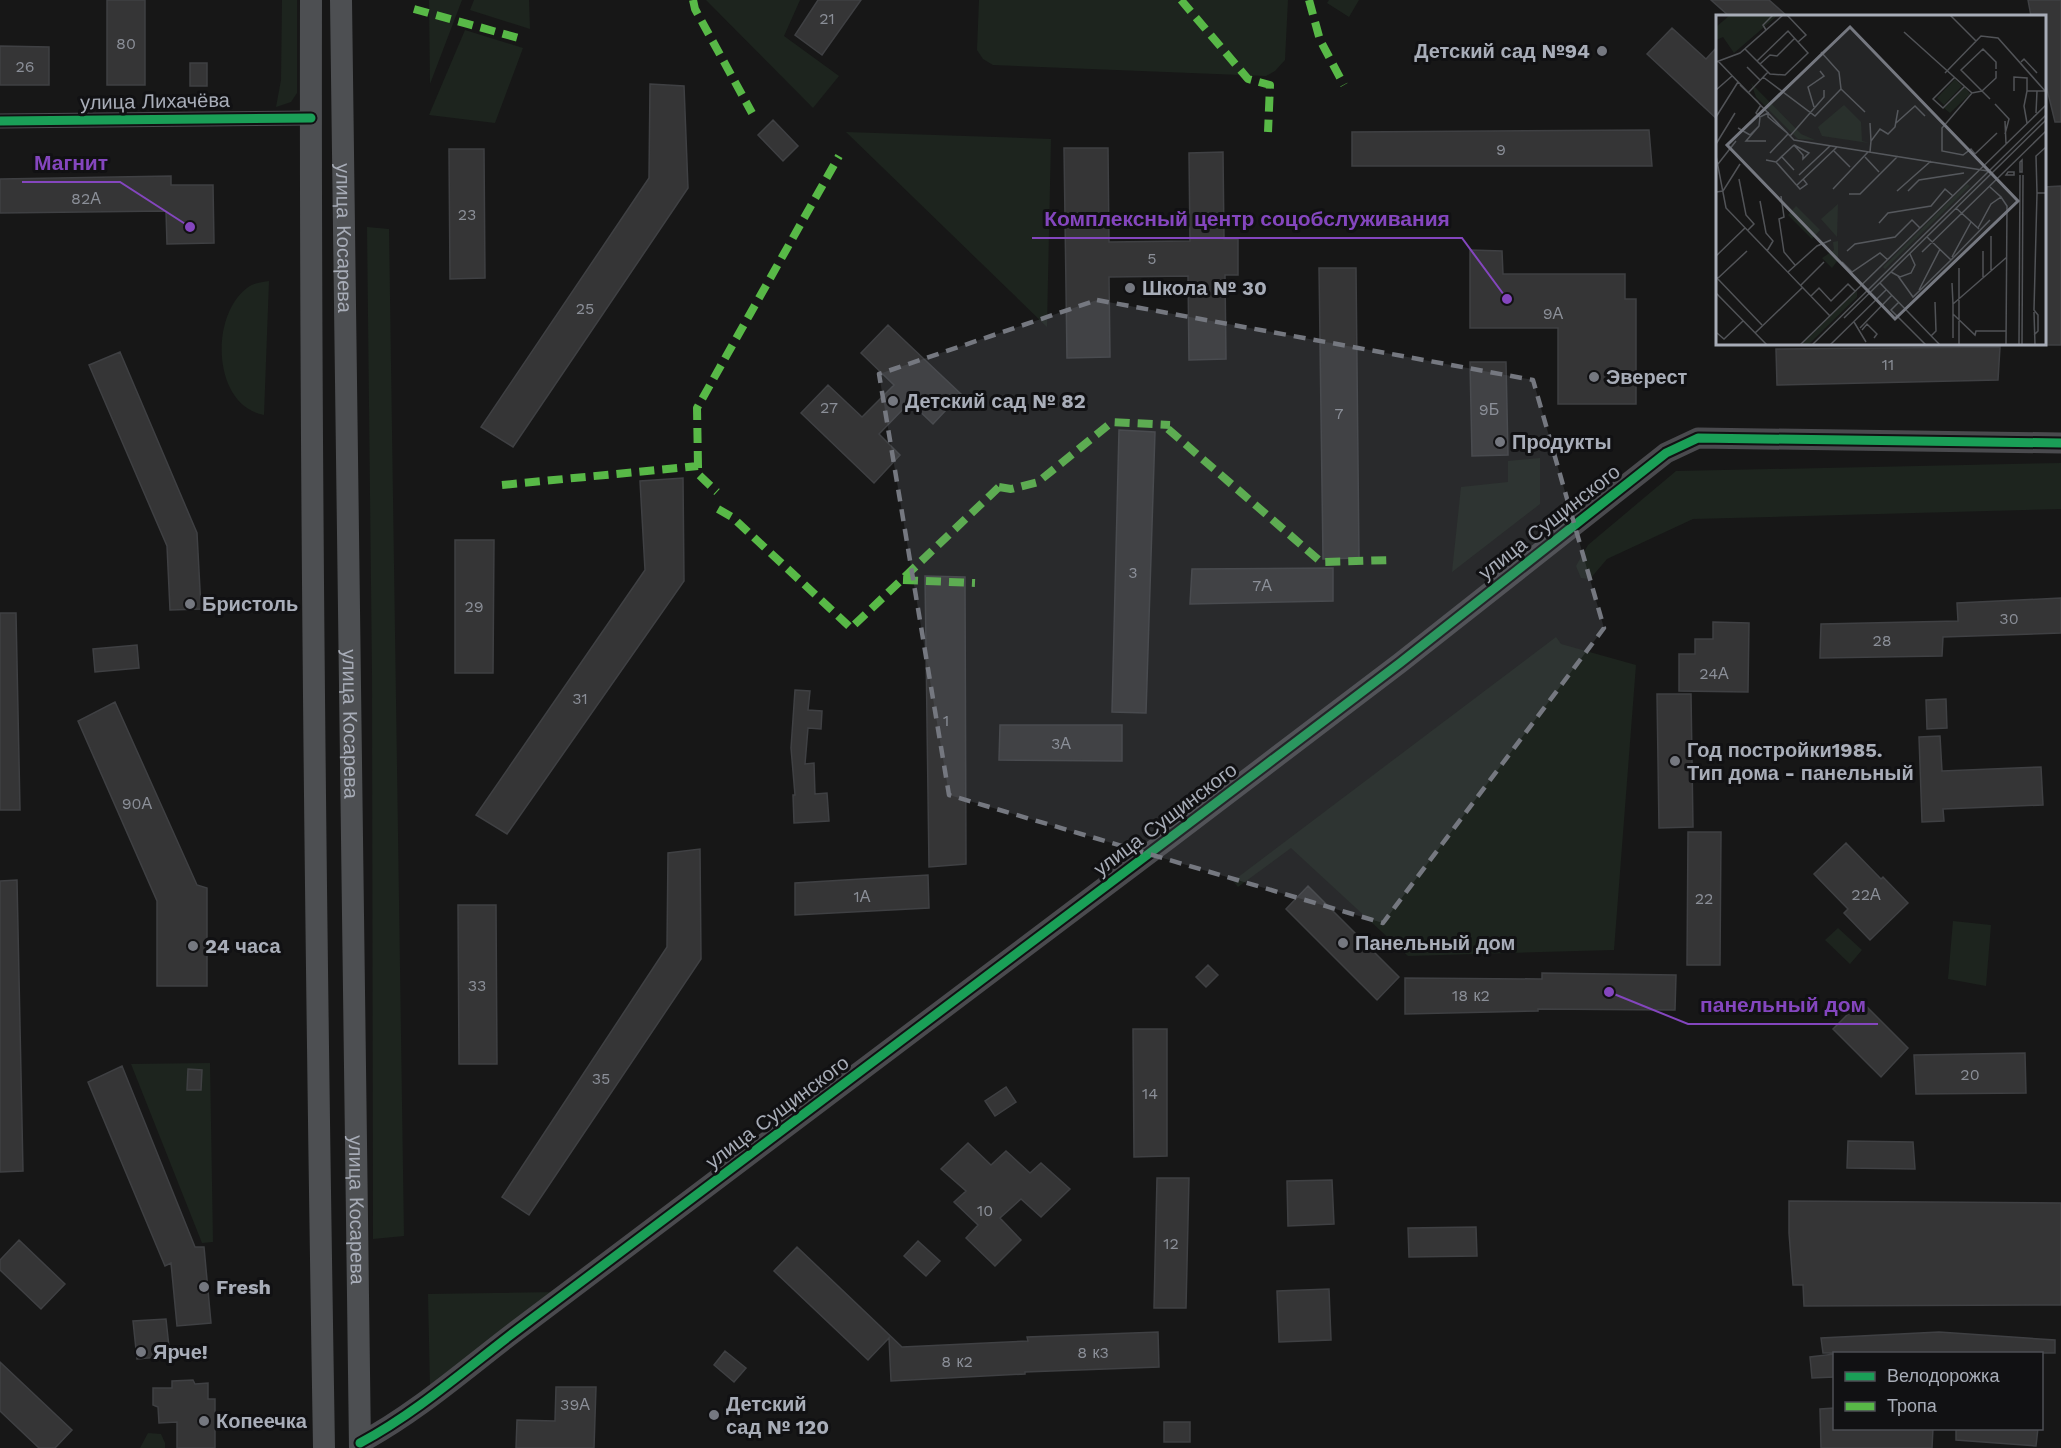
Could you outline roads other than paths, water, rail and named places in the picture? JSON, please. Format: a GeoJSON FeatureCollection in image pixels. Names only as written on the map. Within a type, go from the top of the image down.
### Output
{"type":"FeatureCollection","features":[{"type":"Feature","properties":{"kind":"main road","name":"улица Косарева"},"geometry":{"type":"LineString","coordinates":[[311,0],[319,1242],[324,1446]]}},
{"type":"Feature","properties":{"kind":"main road","name":"улица Косарева"},"geometry":{"type":"LineString","coordinates":[[341,0],[360,1445]]}},
{"type":"Feature","properties":{"kind":"main road"},"geometry":{"type":"LineString","coordinates":[[311,118],[343,117]]}},
{"type":"Feature","properties":{"kind":"main road","name":"улица Сущинского"},"geometry":{"type":"LineString","coordinates":[[324,1446],[360,1445]]}},
{"type":"Feature","properties":{"kind":"street","name":"улица Лихачёва"},"geometry":{"type":"LineString","coordinates":[[0,121],[311,118]]}},
{"type":"Feature","properties":{"kind":"street","name":"улица Сущинского"},"geometry":{"type":"LineString","coordinates":[[360,1445],[417,1408],[517,1330],[1171,837],[1400,663],[1666,453],[1698,438],[2061,443]]}},
{"type":"Feature","properties":{"kind":"place","name":"Детский сад №94"},"geometry":{"type":"Point","coordinates":[1602,51]}},
{"type":"Feature","properties":{"kind":"place","name":"Магнит"},"geometry":{"type":"Point","coordinates":[190,227]}},
{"type":"Feature","properties":{"kind":"place","name":"Школа № 30"},"geometry":{"type":"Point","coordinates":[1130,288]}},
{"type":"Feature","properties":{"kind":"place","name":"Комплексный центр соцобслуживания"},"geometry":{"type":"Point","coordinates":[1507,299]}},
{"type":"Feature","properties":{"kind":"place","name":"Эверест"},"geometry":{"type":"Point","coordinates":[1594,377]}},
{"type":"Feature","properties":{"kind":"place","name":"Детский сад № 82"},"geometry":{"type":"Point","coordinates":[893,401]}},
{"type":"Feature","properties":{"kind":"place","name":"Продукты"},"geometry":{"type":"Point","coordinates":[1500,442]}},
{"type":"Feature","properties":{"kind":"place","name":"Бристоль"},"geometry":{"type":"Point","coordinates":[190,604]}},
{"type":"Feature","properties":{"kind":"place","name":"Год постройки1985. Тип дома - панельный"},"geometry":{"type":"Point","coordinates":[1675,761]}},
{"type":"Feature","properties":{"kind":"place","name":"Панельный дом"},"geometry":{"type":"Point","coordinates":[1343,943]}},
{"type":"Feature","properties":{"kind":"place","name":"24 часа"},"geometry":{"type":"Point","coordinates":[193,946]}},
{"type":"Feature","properties":{"kind":"place","name":"панельный дом"},"geometry":{"type":"Point","coordinates":[1609,992]}},
{"type":"Feature","properties":{"kind":"place","name":"Fresh"},"geometry":{"type":"Point","coordinates":[204,1287]}},
{"type":"Feature","properties":{"kind":"place","name":"Ярче!"},"geometry":{"type":"Point","coordinates":[141,1352]}},
{"type":"Feature","properties":{"kind":"place","name":"Детский сад № 120"},"geometry":{"type":"Point","coordinates":[714,1415]}},
{"type":"Feature","properties":{"kind":"place","name":"Копеечка"},"geometry":{"type":"Point","coordinates":[204,1421]}}]}
